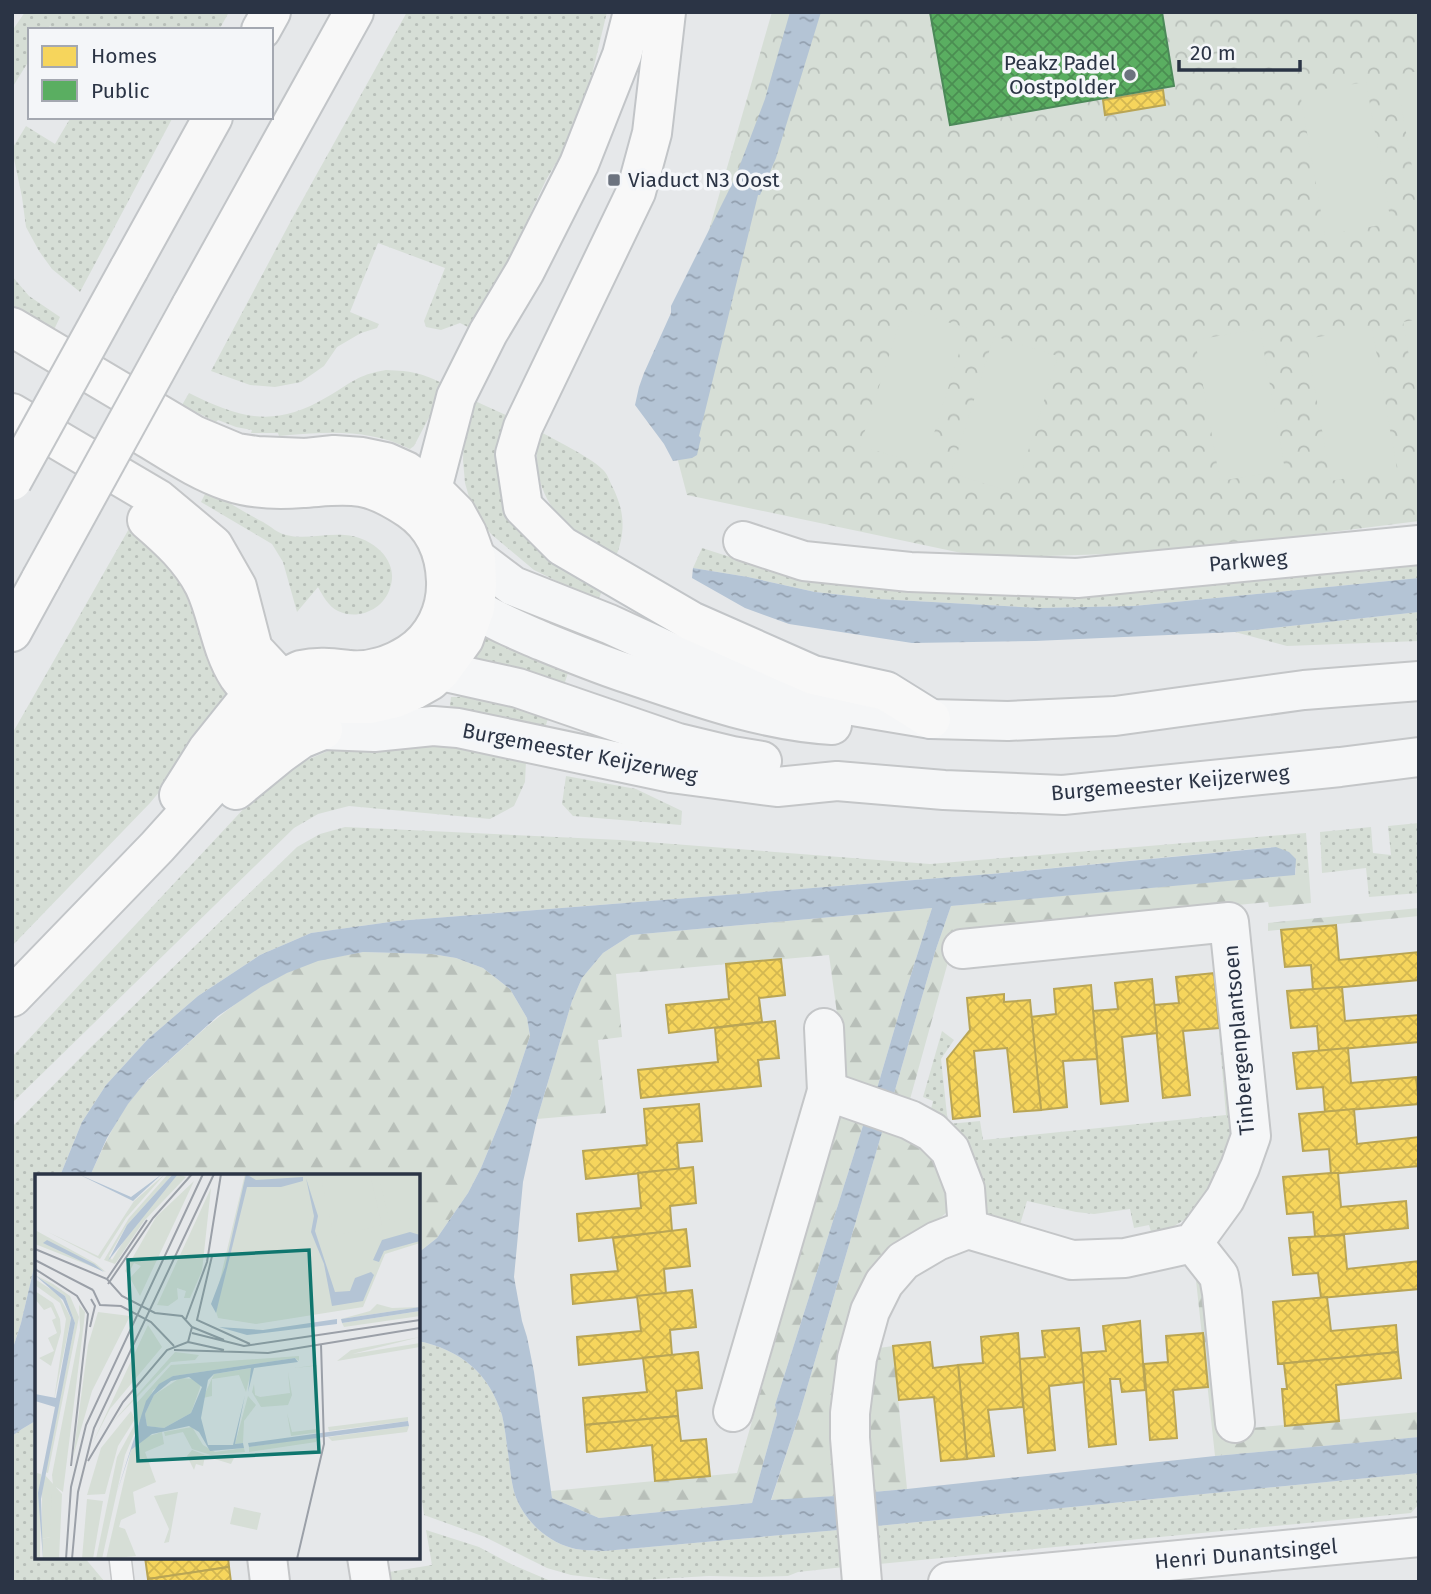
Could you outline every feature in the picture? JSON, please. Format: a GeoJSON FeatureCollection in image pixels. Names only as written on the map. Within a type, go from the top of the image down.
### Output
{"type":"FeatureCollection","features":[{"type":"Feature","properties":{"kind":"main road"},"geometry":{"type":"LineString","coordinates":[[262,28],[271,12]]}},
{"type":"Feature","properties":{"kind":"main road"},"geometry":{"type":"LineString","coordinates":[[12,632],[354,12]]}},
{"type":"Feature","properties":{"kind":"main road"},"geometry":{"type":"LineString","coordinates":[[432,489],[456,397],[488,333],[525,271],[579,164],[622,55],[633,12]]}},
{"type":"Feature","properties":{"kind":"main road"},"geometry":{"type":"LineString","coordinates":[[666,12],[652,133],[635,192],[523,427],[515,454],[523,506],[562,546],[691,621],[813,675],[886,691],[931,719]]}},
{"type":"Feature","properties":{"kind":"main road"},"geometry":{"type":"LineString","coordinates":[[12,481],[212,119]]}},
{"type":"Feature","properties":{"kind":"main road"},"geometry":{"type":"LineString","coordinates":[[12,327],[188,447],[204,471],[229,482],[251,486],[275,489],[328,485],[360,487],[396,500],[428,525],[440,545],[461,601],[464,639],[441,671],[430,681],[396,698],[329,716],[280,754],[135,869],[12,997]]}},
{"type":"Feature","properties":{"kind":"main road"},"geometry":{"type":"LineString","coordinates":[[12,358],[188,447],[257,456],[292,458],[334,455],[386,462],[406,471],[432,489],[456,513],[476,558],[477,585],[437,623],[425,641],[413,652],[377,668],[351,670],[330,667],[300,671],[275,696]]}},
{"type":"Feature","properties":{"kind":"main road"},"geometry":{"type":"LineString","coordinates":[[12,413],[151,508],[169,539],[190,562],[204,586],[228,656],[239,678],[275,696]]}},
{"type":"Feature","properties":{"kind":"main road"},"geometry":{"type":"LineString","coordinates":[[12,441],[151,508]]}},
{"type":"Feature","properties":{"kind":"main road"},"geometry":{"type":"LineString","coordinates":[[135,869],[208,749],[244,705],[275,696],[313,696],[329,716]]}},
{"type":"Feature","properties":{"kind":"street","name":"Parkweg"},"geometry":{"type":"LineString","coordinates":[[743,541],[804,561],[910,572],[1077,578],[1419,545]]}},
{"type":"Feature","properties":{"kind":"street"},"geometry":{"type":"LineString","coordinates":[[476,558],[513,586],[609,624],[683,658],[811,699],[931,719],[1008,721],[1115,716],[1304,690],[1419,681]]}},
{"type":"Feature","properties":{"kind":"street"},"geometry":{"type":"LineString","coordinates":[[461,601],[501,624],[594,663],[734,708],[814,724],[880,728],[931,719]]}},
{"type":"Feature","properties":{"kind":"street","name":"Burgemeester Keijzerweg"},"geometry":{"type":"LineString","coordinates":[[441,671],[519,688],[678,743],[786,765],[837,781]]}},
{"type":"Feature","properties":{"kind":"street","name":"Burgemeester Keijzerweg"},"geometry":{"type":"LineString","coordinates":[[329,716],[374,732],[433,726],[458,728],[684,775],[777,787],[837,781],[944,790],[1063,795],[1419,757]]}},
{"type":"Feature","properties":{"kind":"street","name":"Tinbergenplantsoen"},"geometry":{"type":"LineString","coordinates":[[962,948],[1229,922],[1251,1136],[1225,1199],[1193,1243]]}},
{"type":"Feature","properties":{"kind":"street"},"geometry":{"type":"LineString","coordinates":[[733,1412],[827,1091],[824,1028]]}},
{"type":"Feature","properties":{"kind":"street"},"geometry":{"type":"LineString","coordinates":[[827,1091],[910,1120],[932,1132],[950,1150],[965,1189],[968,1229]]}},
{"type":"Feature","properties":{"kind":"street"},"geometry":{"type":"LineString","coordinates":[[862,1582],[850,1438],[850,1413],[857,1358],[870,1311],[884,1283],[903,1261],[937,1241],[968,1229],[1072,1260],[1125,1258],[1193,1243],[1219,1276],[1235,1423]]}},
{"type":"Feature","properties":{"kind":"street","name":"Henri Dunantsingel"},"geometry":{"type":"LineString","coordinates":[[948,1582],[1419,1537]]}},
{"type":"Feature","properties":{"kind":"street"},"geometry":{"type":"LineString","coordinates":[[267,1559],[270,1582]]}},
{"type":"Feature","properties":{"kind":"street"},"geometry":{"type":"LineString","coordinates":[[367,1559],[371,1582]]}},
{"type":"Feature","properties":{"kind":"lane"},"geometry":{"type":"LineString","coordinates":[[120,1559],[123,1582]]}},
{"type":"Feature","properties":{"kind":"green space"},"geometry":{"type":"Polygon","coordinates":[[[25,12],[229,12],[220,28],[28,28],[28,62],[12,88],[12,31],[25,12]]]}},
{"type":"Feature","properties":{"kind":"green space"},"geometry":{"type":"Polygon","coordinates":[[[407,12],[607,12],[581,120],[546,180],[476,331],[460,323],[441,330],[426,327],[424,321],[445,268],[378,243],[350,312],[379,324],[377,328],[361,333],[337,347],[324,366],[301,382],[275,387],[250,385],[211,371],[294,215],[407,12]]]}},
{"type":"Feature","properties":{"kind":"green space"},"geometry":{"type":"Polygon","coordinates":[[[772,12],[1419,12],[1419,521],[1171,552],[985,558],[687,495],[661,396],[772,12]]]}},
{"type":"Feature","properties":{"kind":"green space"},"geometry":{"type":"Polygon","coordinates":[[[1419,71],[1419,207],[1396,75],[1419,71]]]}},
{"type":"Feature","properties":{"kind":"green space"},"geometry":{"type":"Polygon","coordinates":[[[1366,82],[1391,223],[1325,235],[1300,93],[1366,82]]]}},
{"type":"Feature","properties":{"kind":"green space"},"geometry":{"type":"Polygon","coordinates":[[[70,119],[172,119],[80,292],[52,269],[26,227],[12,149],[26,126],[55,144],[70,119]]]}},
{"type":"Feature","properties":{"kind":"green space"},"geometry":{"type":"Polygon","coordinates":[[[12,276],[29,296],[60,317],[52,334],[12,308],[12,276]]]}},
{"type":"Feature","properties":{"kind":"green space"},"geometry":{"type":"Polygon","coordinates":[[[904,309],[967,328],[924,465],[860,446],[904,309]]]}},
{"type":"Feature","properties":{"kind":"green space"},"geometry":{"type":"Polygon","coordinates":[[[1419,319],[1419,412],[1403,322],[1419,319]]]}},
{"type":"Feature","properties":{"kind":"green space"},"geometry":{"type":"Polygon","coordinates":[[[1372,328],[1397,469],[1331,481],[1306,339],[1372,328]]]}},
{"type":"Feature","properties":{"kind":"green space"},"geometry":{"type":"Polygon","coordinates":[[[1260,329],[1285,470],[1220,481],[1195,340],[1260,329]]]}},
{"type":"Feature","properties":{"kind":"green space"},"geometry":{"type":"Polygon","coordinates":[[[994,336],[1058,356],[1015,493],[951,473],[994,336]]]}},
{"type":"Feature","properties":{"kind":"green space"},"geometry":{"type":"Polygon","coordinates":[[[386,370],[417,373],[446,385],[410,449],[378,438],[346,433],[279,436],[278,433],[251,433],[252,430],[218,420],[216,422],[182,405],[189,393],[242,414],[274,416],[308,407],[361,377],[386,370]]]}},
{"type":"Feature","properties":{"kind":"green space"},"geometry":{"type":"Polygon","coordinates":[[[475,401],[508,416],[498,461],[498,481],[511,515],[605,583],[598,601],[534,570],[491,534],[473,511],[465,483],[463,460],[464,430],[475,401]]]}},
{"type":"Feature","properties":{"kind":"green space"},"geometry":{"type":"Polygon","coordinates":[[[541,432],[584,456],[606,474],[620,504],[623,522],[615,559],[574,530],[552,507],[539,478],[537,452],[541,432]]]}},
{"type":"Feature","properties":{"kind":"green space"},"geometry":{"type":"Polygon","coordinates":[[[207,490],[283,534],[301,537],[345,535],[374,545],[387,559],[391,568],[392,578],[387,595],[376,607],[354,615],[338,611],[331,606],[318,587],[297,612],[283,562],[272,544],[201,502],[207,490]]]}},
{"type":"Feature","properties":{"kind":"green space"},"geometry":{"type":"Polygon","coordinates":[[[130,527],[161,555],[185,592],[204,645],[236,700],[150,803],[12,946],[12,734],[130,527]]]}},
{"type":"Feature","properties":{"kind":"green space"},"geometry":{"type":"Polygon","coordinates":[[[702,548],[752,564],[908,589],[1001,595],[1124,593],[1419,560],[1419,578],[1134,606],[1040,608],[878,599],[815,592],[693,568],[702,548]]]}},
{"type":"Feature","properties":{"kind":"green space"},"geometry":{"type":"Polygon","coordinates":[[[1419,612],[1419,641],[1287,646],[1235,632],[1419,612]]]}},
{"type":"Feature","properties":{"kind":"green space"},"geometry":{"type":"Polygon","coordinates":[[[480,630],[570,667],[564,685],[468,656],[480,630]]]}},
{"type":"Feature","properties":{"kind":"green space"},"geometry":{"type":"Polygon","coordinates":[[[502,696],[550,712],[545,728],[450,706],[451,697],[502,696]]]}},
{"type":"Feature","properties":{"kind":"green space"},"geometry":{"type":"Polygon","coordinates":[[[443,743],[526,761],[525,782],[514,806],[490,819],[349,806],[318,814],[294,828],[12,1103],[12,1057],[277,773],[337,747],[443,743]]]}},
{"type":"Feature","properties":{"kind":"green space"},"geometry":{"type":"Polygon","coordinates":[[[566,776],[636,789],[682,811],[681,825],[573,816],[562,804],[566,776]]]}},
{"type":"Feature","properties":{"kind":"green space"},"geometry":{"type":"Polygon","coordinates":[[[1419,823],[1419,893],[1369,897],[1366,868],[1322,873],[1320,832],[1371,827],[1373,853],[1391,855],[1388,826],[1419,823]]]}},
{"type":"Feature","properties":{"kind":"green space"},"geometry":{"type":"Polygon","coordinates":[[[345,827],[621,840],[930,864],[1306,833],[1309,873],[1295,875],[1296,868],[1275,847],[991,874],[397,921],[311,933],[260,955],[198,996],[148,1039],[106,1085],[82,1122],[61,1174],[35,1174],[35,1264],[12,1351],[12,1127],[297,847],[320,834],[345,827]]]}},
{"type":"Feature","properties":{"kind":"green space"},"geometry":{"type":"Polygon","coordinates":[[[1309,873],[1311,903],[1269,907],[1268,902],[956,933],[909,1103],[893,1097],[951,906],[1309,873]]]}},
{"type":"Feature","properties":{"kind":"green space"},"geometry":{"type":"Polygon","coordinates":[[[932,908],[876,1092],[846,1079],[829,955],[616,974],[622,1037],[598,1040],[606,1113],[537,1119],[572,1001],[582,978],[603,953],[631,935],[932,908]]]}},
{"type":"Feature","properties":{"kind":"green space"},"geometry":{"type":"Polygon","coordinates":[[[1419,908],[1419,916],[1268,931],[1268,923],[1419,908]]]}},
{"type":"Feature","properties":{"kind":"green space"},"geometry":{"type":"Polygon","coordinates":[[[1211,939],[1219,950],[1235,1120],[1232,1143],[1199,1209],[1169,1229],[1152,1235],[1149,1225],[1134,1228],[1130,1209],[1094,1214],[1027,1201],[1019,1228],[989,1217],[983,1211],[930,1113],[933,1101],[923,1097],[942,1031],[954,1040],[941,1059],[948,1124],[980,1121],[983,1140],[1226,1115],[1211,939]]]}},
{"type":"Feature","properties":{"kind":"green space"},"geometry":{"type":"Polygon","coordinates":[[[363,952],[432,954],[456,958],[483,968],[510,989],[527,1018],[530,1036],[509,1100],[468,1193],[437,1238],[420,1251],[420,1174],[91,1174],[122,1113],[153,1075],[245,997],[297,968],[363,952]]]}},
{"type":"Feature","properties":{"kind":"green space"},"geometry":{"type":"Polygon","coordinates":[[[846,1113],[866,1116],[775,1405],[777,1414],[752,1503],[599,1518],[552,1498],[551,1491],[737,1473],[830,1152],[823,1143],[834,1120],[846,1113]]]}},
{"type":"Feature","properties":{"kind":"green space"},"geometry":{"type":"Polygon","coordinates":[[[885,1122],[924,1139],[952,1201],[946,1213],[934,1223],[835,1427],[835,1496],[771,1501],[799,1415],[885,1122]]]}},
{"type":"Feature","properties":{"kind":"green space"},"geometry":{"type":"Polygon","coordinates":[[[1195,1271],[1201,1277],[1221,1431],[1419,1412],[1419,1437],[1215,1456],[1195,1271]]]}},
{"type":"Feature","properties":{"kind":"green space"},"geometry":{"type":"Polygon","coordinates":[[[420,1342],[460,1357],[489,1387],[502,1415],[515,1495],[519,1504],[537,1528],[562,1545],[604,1551],[838,1530],[844,1567],[798,1572],[788,1576],[709,1576],[623,1581],[571,1575],[547,1568],[485,1537],[424,1515],[420,1486],[420,1342]]]}},
{"type":"Feature","properties":{"kind":"green space"},"geometry":{"type":"Polygon","coordinates":[[[893,1346],[907,1489],[873,1492],[869,1457],[871,1382],[879,1348],[893,1346]]]}},
{"type":"Feature","properties":{"kind":"green space"},"geometry":{"type":"Polygon","coordinates":[[[35,1421],[35,1559],[86,1559],[105,1582],[12,1582],[12,1436],[35,1421]]]}},
{"type":"Feature","properties":{"kind":"green space"},"geometry":{"type":"Polygon","coordinates":[[[1419,1473],[1419,1504],[1411,1513],[879,1564],[877,1526],[1419,1473]]]}},
{"type":"Feature","properties":{"kind":"green space"},"geometry":{"type":"Polygon","coordinates":[[[426,1530],[479,1547],[553,1582],[390,1582],[389,1572],[432,1565],[426,1530]]]}},
{"type":"Feature","properties":{"kind":"water"},"geometry":{"type":"Polygon","coordinates":[[[790,12],[821,12],[776,158],[758,195],[699,436],[701,438],[697,455],[673,461],[635,405],[639,387],[671,313],[671,306],[735,178],[765,99],[790,12]]]}},
{"type":"Feature","properties":{"kind":"water"},"geometry":{"type":"Polygon","coordinates":[[[693,568],[815,592],[878,599],[1040,608],[1134,606],[1419,578],[1419,612],[1235,632],[1035,641],[912,643],[789,624],[745,608],[692,578],[693,568]]]}},
{"type":"Feature","properties":{"kind":"water"},"geometry":{"type":"Polygon","coordinates":[[[1276,847],[1289,852],[1296,859],[1295,875],[951,906],[893,1097],[876,1092],[932,908],[631,935],[603,953],[582,978],[572,1001],[537,1119],[523,1182],[514,1277],[534,1372],[552,1498],[599,1518],[752,1503],[777,1414],[775,1405],[866,1116],[885,1122],[799,1415],[771,1500],[835,1496],[838,1530],[604,1551],[562,1545],[545,1535],[524,1513],[514,1490],[502,1415],[489,1387],[460,1357],[420,1342],[420,1251],[437,1238],[468,1193],[481,1168],[509,1100],[530,1036],[527,1018],[510,989],[483,968],[456,958],[432,954],[363,952],[318,961],[287,973],[218,1016],[148,1079],[128,1104],[107,1138],[91,1174],[61,1174],[82,1122],[106,1085],[148,1039],[198,996],[260,955],[311,933],[397,921],[991,874],[1276,847]]]}},
{"type":"Feature","properties":{"kind":"water"},"geometry":{"type":"Polygon","coordinates":[[[35,1264],[35,1421],[12,1436],[12,1351],[35,1264]]]}},
{"type":"Feature","properties":{"kind":"water"},"geometry":{"type":"Polygon","coordinates":[[[1419,1437],[1419,1473],[877,1526],[873,1492],[1419,1437]]]}},
{"type":"Feature","properties":{"kind":"building: Homes"},"geometry":{"type":"Polygon","coordinates":[[[1163,90],[1165,105],[1105,115],[1103,100],[1163,90]]]}},
{"type":"Feature","properties":{"kind":"building: Homes"},"geometry":{"type":"Polygon","coordinates":[[[1336,925],[1339,960],[1419,952],[1419,980],[1313,990],[1311,965],[1285,967],[1281,930],[1336,925]]]}},
{"type":"Feature","properties":{"kind":"building: Homes"},"geometry":{"type":"Polygon","coordinates":[[[781,959],[785,995],[759,998],[762,1022],[669,1033],[666,1005],[729,999],[726,964],[781,959]]]}},
{"type":"Feature","properties":{"kind":"building: Homes"},"geometry":{"type":"Polygon","coordinates":[[[1214,973],[1219,1028],[1183,1031],[1190,1095],[1163,1098],[1154,1005],[1179,1003],[1176,977],[1214,973]]]}},
{"type":"Feature","properties":{"kind":"building: Homes"},"geometry":{"type":"Polygon","coordinates":[[[1152,979],[1157,1033],[1122,1037],[1128,1101],[1101,1104],[1093,1011],[1118,1009],[1115,983],[1152,979]]]}},
{"type":"Feature","properties":{"kind":"building: Homes"},"geometry":{"type":"Polygon","coordinates":[[[1091,985],[1097,1059],[1063,1061],[1067,1107],[1041,1110],[1031,1017],[1056,1014],[1054,989],[1091,985]]]}},
{"type":"Feature","properties":{"kind":"building: Homes"},"geometry":{"type":"Polygon","coordinates":[[[1342,987],[1345,1021],[1419,1015],[1419,1042],[1319,1051],[1317,1026],[1291,1028],[1287,991],[1342,987]]]}},
{"type":"Feature","properties":{"kind":"building: Homes"},"geometry":{"type":"Polygon","coordinates":[[[1004,994],[1004,1002],[1030,1000],[1041,1110],[1014,1112],[1007,1048],[974,1051],[980,1116],[953,1119],[947,1059],[970,1030],[967,998],[1004,994]]]}},
{"type":"Feature","properties":{"kind":"building: Homes"},"geometry":{"type":"Polygon","coordinates":[[[775,1021],[779,1058],[758,1060],[761,1086],[641,1098],[638,1070],[718,1062],[715,1028],[775,1021]]]}},
{"type":"Feature","properties":{"kind":"building: Homes"},"geometry":{"type":"Polygon","coordinates":[[[1348,1048],[1351,1083],[1416,1077],[1419,1104],[1325,1112],[1323,1087],[1297,1089],[1293,1053],[1348,1048]]]}},
{"type":"Feature","properties":{"kind":"building: Homes"},"geometry":{"type":"Polygon","coordinates":[[[699,1104],[702,1141],[677,1143],[679,1169],[586,1179],[583,1151],[647,1145],[644,1109],[699,1104]]]}},
{"type":"Feature","properties":{"kind":"building: Homes"},"geometry":{"type":"Polygon","coordinates":[[[1354,1109],[1357,1144],[1419,1137],[1419,1166],[1331,1174],[1329,1149],[1303,1151],[1299,1114],[1354,1109]]]}},
{"type":"Feature","properties":{"kind":"building: Homes"},"geometry":{"type":"Polygon","coordinates":[[[693,1167],[696,1203],[670,1206],[672,1231],[579,1241],[577,1214],[641,1208],[638,1173],[693,1167]]]}},
{"type":"Feature","properties":{"kind":"building: Homes"},"geometry":{"type":"Polygon","coordinates":[[[1338,1173],[1341,1207],[1406,1201],[1408,1228],[1315,1237],[1313,1212],[1287,1214],[1283,1177],[1338,1173]]]}},
{"type":"Feature","properties":{"kind":"building: Homes"},"geometry":{"type":"Polygon","coordinates":[[[686,1229],[690,1266],[664,1269],[666,1294],[573,1304],[571,1275],[618,1271],[613,1238],[686,1229]]]}},
{"type":"Feature","properties":{"kind":"building: Homes"},"geometry":{"type":"Polygon","coordinates":[[[1344,1235],[1347,1269],[1419,1261],[1419,1289],[1321,1298],[1318,1273],[1293,1275],[1289,1238],[1344,1235]]]}},
{"type":"Feature","properties":{"kind":"building: Homes"},"geometry":{"type":"Polygon","coordinates":[[[692,1290],[696,1327],[670,1330],[672,1355],[579,1365],[577,1337],[641,1331],[637,1296],[692,1290]]]}},
{"type":"Feature","properties":{"kind":"building: Homes"},"geometry":{"type":"Polygon","coordinates":[[[1327,1297],[1331,1331],[1396,1325],[1398,1352],[1278,1364],[1273,1302],[1327,1297]]]}},
{"type":"Feature","properties":{"kind":"building: Homes"},"geometry":{"type":"Polygon","coordinates":[[[1140,1321],[1145,1390],[1122,1392],[1120,1379],[1110,1379],[1116,1444],[1089,1447],[1081,1353],[1106,1351],[1103,1326],[1140,1321]]]}},
{"type":"Feature","properties":{"kind":"building: Homes"},"geometry":{"type":"Polygon","coordinates":[[[1079,1328],[1084,1382],[1049,1386],[1055,1450],[1028,1453],[1019,1359],[1045,1357],[1042,1331],[1079,1328]]]}},
{"type":"Feature","properties":{"kind":"building: Homes"},"geometry":{"type":"Polygon","coordinates":[[[1018,1333],[1023,1407],[988,1410],[994,1456],[967,1459],[958,1365],[983,1363],[981,1337],[1018,1333]]]}},
{"type":"Feature","properties":{"kind":"building: Homes"},"geometry":{"type":"Polygon","coordinates":[[[1203,1333],[1208,1387],[1173,1390],[1177,1438],[1150,1440],[1144,1364],[1168,1362],[1166,1336],[1203,1333]]]}},
{"type":"Feature","properties":{"kind":"building: Homes"},"geometry":{"type":"Polygon","coordinates":[[[930,1342],[933,1368],[958,1365],[967,1459],[941,1461],[934,1397],[899,1400],[893,1346],[930,1342]]]}},
{"type":"Feature","properties":{"kind":"building: Homes"},"geometry":{"type":"Polygon","coordinates":[[[698,1352],[702,1388],[676,1391],[678,1416],[585,1425],[583,1398],[647,1392],[643,1358],[698,1352]]]}},
{"type":"Feature","properties":{"kind":"building: Homes"},"geometry":{"type":"Polygon","coordinates":[[[1398,1352],[1401,1378],[1336,1385],[1339,1421],[1285,1426],[1282,1389],[1287,1389],[1284,1364],[1278,1364],[1398,1352]]]}},
{"type":"Feature","properties":{"kind":"building: Homes"},"geometry":{"type":"Polygon","coordinates":[[[678,1416],[681,1441],[706,1439],[710,1476],[655,1481],[652,1445],[587,1452],[585,1425],[678,1416]]]}},
{"type":"Feature","properties":{"kind":"building: Homes"},"geometry":{"type":"Polygon","coordinates":[[[145,1559],[228,1559],[229,1567],[148,1579],[145,1559]]]}},
{"type":"Feature","properties":{"kind":"building: Homes"},"geometry":{"type":"Polygon","coordinates":[[[229,1567],[231,1582],[148,1582],[148,1579],[229,1567]]]}},
{"type":"Feature","properties":{"kind":"building: Public"},"geometry":{"type":"Polygon","coordinates":[[[930,12],[1162,12],[1174,86],[950,125],[930,12]]]}},
{"type":"Feature","properties":{"kind":"place","name":"Peakz Padel Oostpolder"},"geometry":{"type":"Point","coordinates":[1130,75]}},
{"type":"Feature","properties":{"kind":"place","name":"Viaduct N3 Oost"},"geometry":{"type":"Point","coordinates":[614,180]}}]}
